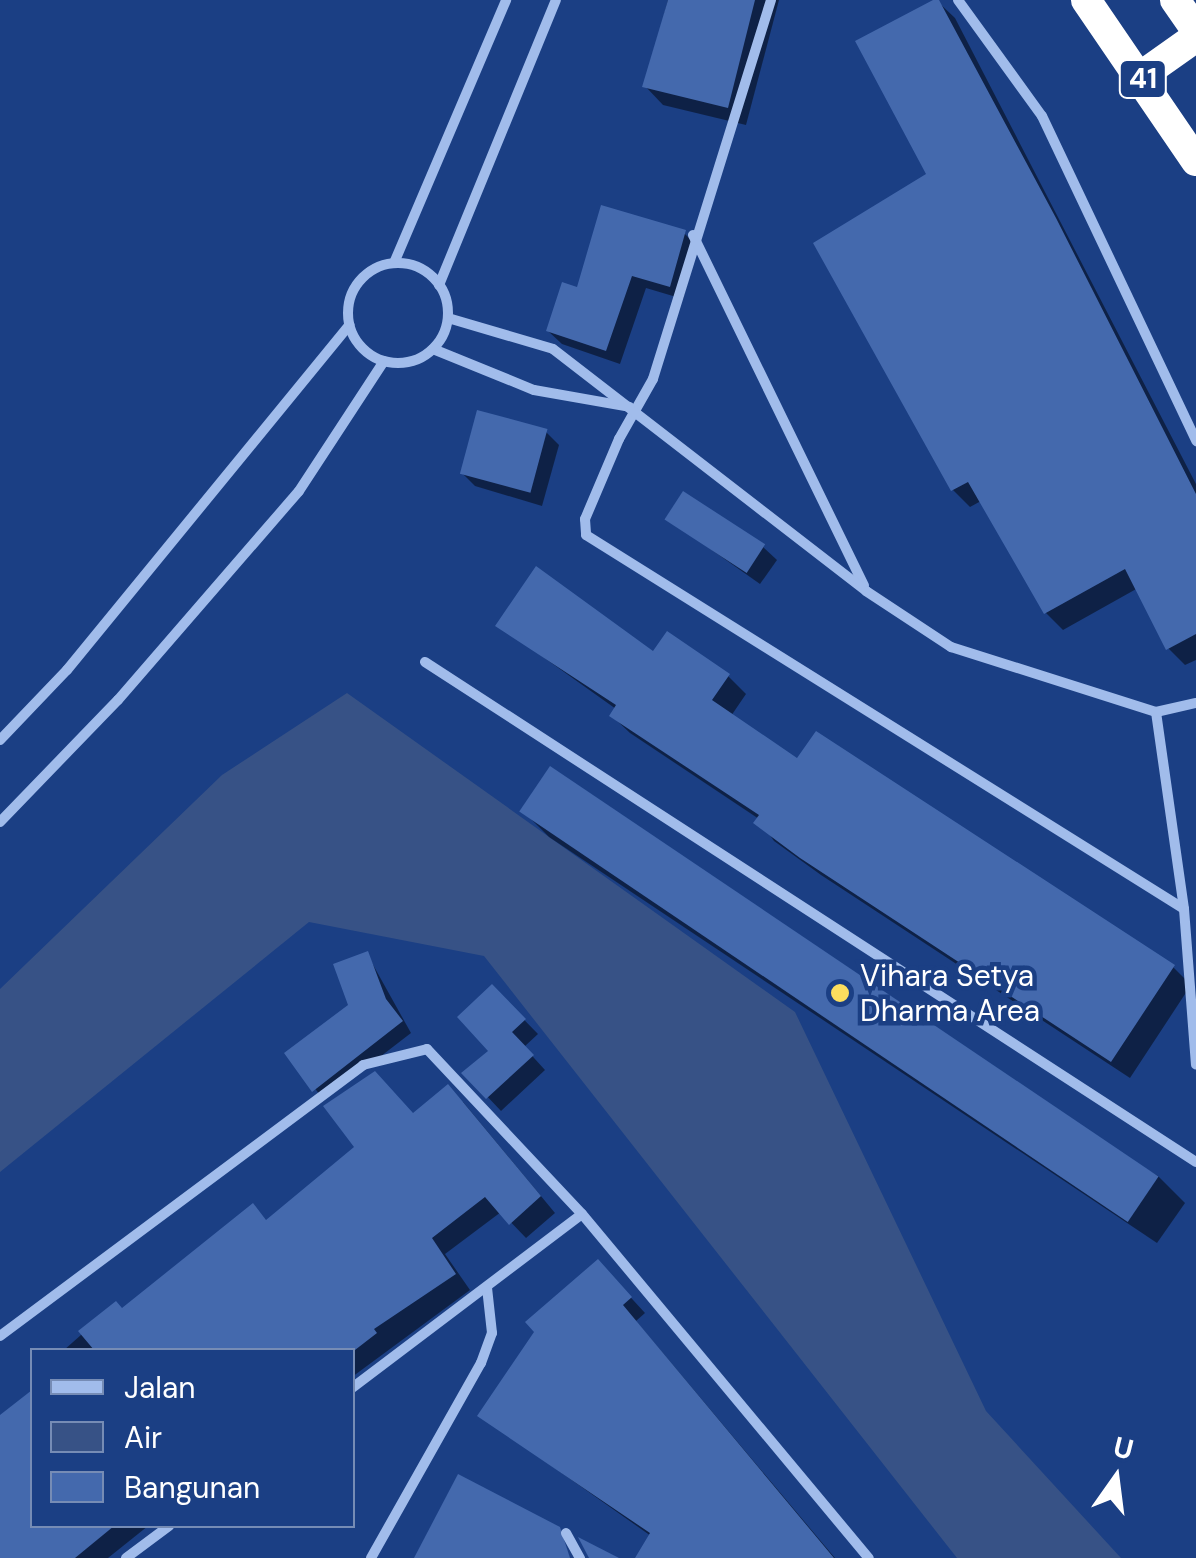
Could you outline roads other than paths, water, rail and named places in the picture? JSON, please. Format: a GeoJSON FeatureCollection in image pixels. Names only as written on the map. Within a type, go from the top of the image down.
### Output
{"type":"FeatureCollection","features":[{"type":"Feature","properties":{"kind":"highway","name":"41"},"geometry":{"type":"LineString","coordinates":[[1086,0],[1196,160]]}},
{"type":"Feature","properties":{"kind":"highway","name":"41"},"geometry":{"type":"LineString","coordinates":[[1175,0],[1196,33]]}},
{"type":"Feature","properties":{"kind":"highway"},"geometry":{"type":"LineString","coordinates":[[1141,76],[1196,33]]}},
{"type":"Feature","properties":{"kind":"street"},"geometry":{"type":"LineString","coordinates":[[394,263],[506,0]]}},
{"type":"Feature","properties":{"kind":"street"},"geometry":{"type":"LineString","coordinates":[[439,285],[556,0]]}},
{"type":"Feature","properties":{"kind":"street"},"geometry":{"type":"LineString","coordinates":[[771,0],[692,235],[653,379],[585,519],[586,535],[1184,908]]}},
{"type":"Feature","properties":{"kind":"street"},"geometry":{"type":"LineString","coordinates":[[958,0],[1042,116],[1196,441]]}},
{"type":"Feature","properties":{"kind":"street"},"geometry":{"type":"LineString","coordinates":[[692,235],[866,591]]}},
{"type":"Feature","properties":{"kind":"street"},"geometry":{"type":"LineString","coordinates":[[394,263],[427,273],[439,285],[448,318],[433,350],[401,363],[368,354],[349,325],[348,308],[362,277],[394,263]]}},
{"type":"Feature","properties":{"kind":"street"},"geometry":{"type":"LineString","coordinates":[[448,318],[553,348],[636,408],[866,591],[951,647],[1156,712],[1196,703]]}},
{"type":"Feature","properties":{"kind":"street"},"geometry":{"type":"LineString","coordinates":[[0,740],[66,670],[349,325]]}},
{"type":"Feature","properties":{"kind":"street"},"geometry":{"type":"LineString","coordinates":[[433,350],[534,390],[636,408]]}},
{"type":"Feature","properties":{"kind":"street"},"geometry":{"type":"LineString","coordinates":[[0,822],[118,700],[298,491],[384,361]]}},
{"type":"Feature","properties":{"kind":"street"},"geometry":{"type":"LineString","coordinates":[[425,662],[1196,1162]]}},
{"type":"Feature","properties":{"kind":"street"},"geometry":{"type":"LineString","coordinates":[[1156,712],[1184,908],[1196,1065]]}},
{"type":"Feature","properties":{"kind":"street"},"geometry":{"type":"LineString","coordinates":[[0,1336],[363,1065],[427,1049],[582,1214],[868,1558]]}},
{"type":"Feature","properties":{"kind":"street"},"geometry":{"type":"LineString","coordinates":[[355,1386],[582,1214]]}},
{"type":"Feature","properties":{"kind":"street"},"geometry":{"type":"LineString","coordinates":[[371,1558],[482,1363],[492,1333],[488,1288]]}},
{"type":"Feature","properties":{"kind":"street"},"geometry":{"type":"LineString","coordinates":[[126,1558],[166,1528]]}},
{"type":"Feature","properties":{"kind":"street"},"geometry":{"type":"LineString","coordinates":[[566,1533],[580,1558]]}},
{"type":"Feature","properties":{"kind":"water"},"geometry":{"type":"Polygon","coordinates":[[[347,693],[795,1012],[986,1411],[1121,1558],[957,1558],[484,956],[309,922],[0,1172],[0,989],[222,775],[347,693]]]}},
{"type":"Feature","properties":{"kind":"place","name":"Vihara Setya Dharma Area"},"geometry":{"type":"Point","coordinates":[840,993]}}]}
